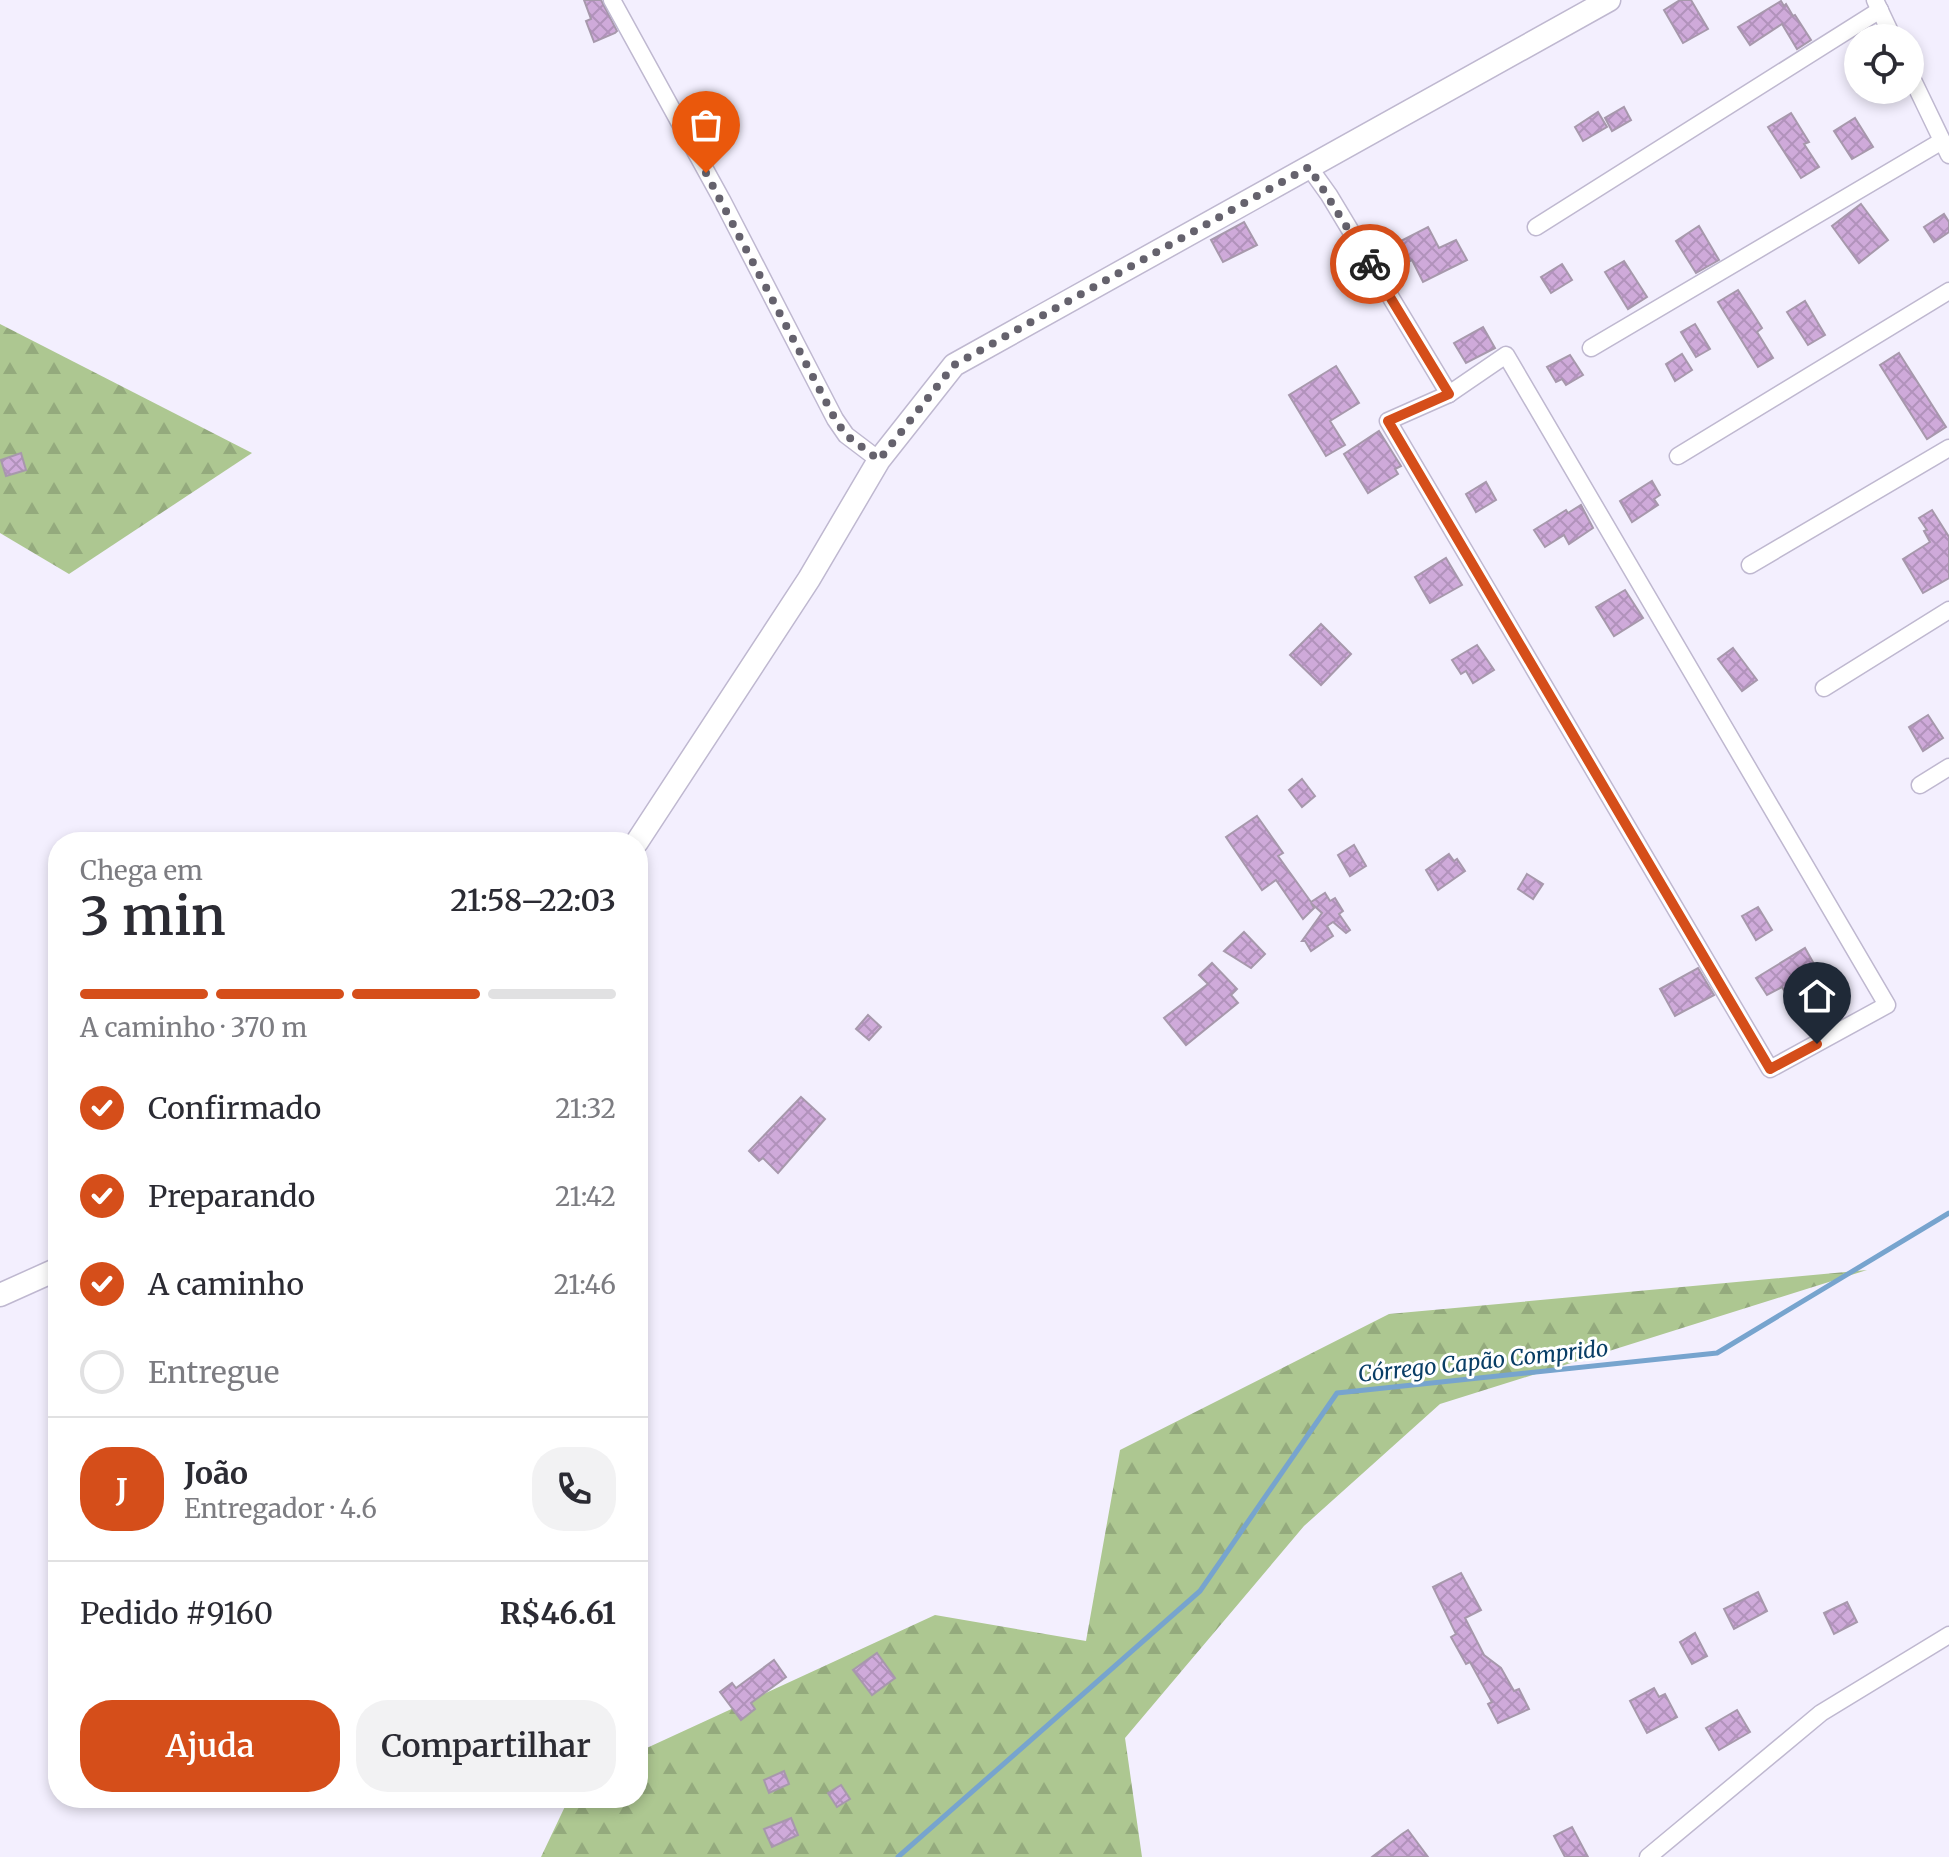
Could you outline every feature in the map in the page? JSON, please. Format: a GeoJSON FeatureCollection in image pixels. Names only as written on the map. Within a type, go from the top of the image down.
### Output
{"type":"FeatureCollection","features":[{"type":"Feature","properties":{"kind":"street"},"geometry":{"type":"LineString","coordinates":[[612,0],[722,200],[835,419],[846,435],[879,460]]}},
{"type":"Feature","properties":{"kind":"street"},"geometry":{"type":"LineString","coordinates":[[644,832],[809,579],[879,460],[954,365],[1609,0]]}},
{"type":"Feature","properties":{"kind":"street"},"geometry":{"type":"LineString","coordinates":[[1536,227],[1877,5],[1886,24]]}},
{"type":"Feature","properties":{"kind":"street"},"geometry":{"type":"LineString","coordinates":[[1591,348],[1945,148],[1924,104]]}},
{"type":"Feature","properties":{"kind":"street"},"geometry":{"type":"LineString","coordinates":[[1309,167],[1449,394]]}},
{"type":"Feature","properties":{"kind":"street"},"geometry":{"type":"LineString","coordinates":[[1678,456],[1949,291]]}},
{"type":"Feature","properties":{"kind":"street"},"geometry":{"type":"LineString","coordinates":[[1506,355],[1887,1005],[1770,1069],[1388,421],[1449,394],[1506,355]]}},
{"type":"Feature","properties":{"kind":"street"},"geometry":{"type":"LineString","coordinates":[[1750,565],[1949,448]]}},
{"type":"Feature","properties":{"kind":"street"},"geometry":{"type":"LineString","coordinates":[[1824,688],[1949,610]]}},
{"type":"Feature","properties":{"kind":"street"},"geometry":{"type":"LineString","coordinates":[[1920,785],[1949,767]]}},
{"type":"Feature","properties":{"kind":"street"},"geometry":{"type":"LineString","coordinates":[[0,1295],[48,1273]]}},
{"type":"Feature","properties":{"kind":"street"},"geometry":{"type":"LineString","coordinates":[[1648,1857],[1821,1713],[1949,1635]]}},
{"type":"Feature","properties":{"kind":"green space"},"geometry":{"type":"Polygon","coordinates":[[[0,324],[252,453],[69,574],[0,533],[0,324]]]}},
{"type":"Feature","properties":{"kind":"green space"},"geometry":{"type":"Polygon","coordinates":[[[1867,1270],[1440,1404],[1304,1526],[1125,1738],[1142,1857],[541,1857],[564,1808],[648,1808],[648,1747],[935,1615],[1086,1641],[1120,1450],[1389,1314],[1867,1270]]]}},
{"type":"Feature","properties":{"kind":"building"},"geometry":{"type":"Polygon","coordinates":[[[584,0],[601,0],[617,31],[615,33],[594,42],[586,21],[591,19],[584,0]]]}},
{"type":"Feature","properties":{"kind":"building"},"geometry":{"type":"Polygon","coordinates":[[[1680,0],[1691,0],[1708,29],[1683,43],[1664,10],[1680,0]]]}},
{"type":"Feature","properties":{"kind":"building"},"geometry":{"type":"Polygon","coordinates":[[[1781,1],[1795,15],[1811,40],[1797,49],[1782,24],[1750,45],[1738,27],[1781,1]]]}},
{"type":"Feature","properties":{"kind":"building"},"geometry":{"type":"Polygon","coordinates":[[[1624,107],[1631,120],[1612,131],[1605,118],[1624,107]]]}},
{"type":"Feature","properties":{"kind":"building"},"geometry":{"type":"Polygon","coordinates":[[[1598,112],[1607,127],[1583,141],[1575,127],[1598,112]]]}},
{"type":"Feature","properties":{"kind":"building"},"geometry":{"type":"Polygon","coordinates":[[[1791,113],[1809,142],[1804,144],[1819,167],[1801,178],[1768,127],[1791,113]]]}},
{"type":"Feature","properties":{"kind":"building"},"geometry":{"type":"Polygon","coordinates":[[[1855,118],[1873,147],[1852,159],[1834,131],[1855,118]]]}},
{"type":"Feature","properties":{"kind":"building"},"geometry":{"type":"Polygon","coordinates":[[[1861,204],[1888,240],[1859,263],[1832,226],[1861,204]]]}},
{"type":"Feature","properties":{"kind":"building"},"geometry":{"type":"Polygon","coordinates":[[[1944,214],[1949,222],[1949,232],[1934,242],[1924,227],[1944,214]]]}},
{"type":"Feature","properties":{"kind":"building"},"geometry":{"type":"Polygon","coordinates":[[[1244,222],[1257,245],[1223,262],[1211,240],[1244,222]]]}},
{"type":"Feature","properties":{"kind":"building"},"geometry":{"type":"Polygon","coordinates":[[[1699,226],[1719,260],[1696,273],[1676,241],[1699,226]]]}},
{"type":"Feature","properties":{"kind":"building"},"geometry":{"type":"Polygon","coordinates":[[[1428,227],[1439,248],[1456,240],[1467,260],[1423,282],[1412,260],[1405,264],[1395,244],[1428,227]]]}},
{"type":"Feature","properties":{"kind":"building"},"geometry":{"type":"Polygon","coordinates":[[[1624,261],[1647,297],[1628,309],[1605,272],[1624,261]]]}},
{"type":"Feature","properties":{"kind":"building"},"geometry":{"type":"Polygon","coordinates":[[[1562,264],[1572,280],[1551,293],[1541,277],[1562,264]]]}},
{"type":"Feature","properties":{"kind":"building"},"geometry":{"type":"Polygon","coordinates":[[[1738,290],[1762,328],[1757,332],[1773,358],[1758,367],[1718,302],[1738,290]]]}},
{"type":"Feature","properties":{"kind":"building"},"geometry":{"type":"Polygon","coordinates":[[[1805,301],[1825,335],[1808,345],[1787,312],[1805,301]]]}},
{"type":"Feature","properties":{"kind":"building"},"geometry":{"type":"Polygon","coordinates":[[[1695,324],[1710,349],[1696,357],[1681,332],[1695,324]]]}},
{"type":"Feature","properties":{"kind":"building"},"geometry":{"type":"Polygon","coordinates":[[[1483,327],[1495,348],[1466,363],[1454,343],[1483,327]]]}},
{"type":"Feature","properties":{"kind":"building"},"geometry":{"type":"Polygon","coordinates":[[[1899,353],[1946,427],[1927,439],[1880,365],[1899,353]]]}},
{"type":"Feature","properties":{"kind":"building"},"geometry":{"type":"Polygon","coordinates":[[[1682,354],[1692,370],[1675,381],[1666,364],[1682,354]]]}},
{"type":"Feature","properties":{"kind":"building"},"geometry":{"type":"Polygon","coordinates":[[[1570,355],[1583,375],[1566,385],[1562,379],[1556,382],[1547,367],[1570,355]]]}},
{"type":"Feature","properties":{"kind":"building"},"geometry":{"type":"Polygon","coordinates":[[[1336,366],[1359,403],[1330,421],[1345,445],[1326,456],[1289,395],[1336,366]]]}},
{"type":"Feature","properties":{"kind":"building"},"geometry":{"type":"Polygon","coordinates":[[[1379,431],[1401,466],[1395,469],[1398,474],[1368,493],[1344,454],[1379,431]]]}},
{"type":"Feature","properties":{"kind":"building"},"geometry":{"type":"Polygon","coordinates":[[[21,453],[26,470],[6,476],[1,460],[21,453]]]}},
{"type":"Feature","properties":{"kind":"building"},"geometry":{"type":"Polygon","coordinates":[[[1652,481],[1660,495],[1654,499],[1658,505],[1632,522],[1620,501],[1652,481]]]}},
{"type":"Feature","properties":{"kind":"building"},"geometry":{"type":"Polygon","coordinates":[[[1486,482],[1496,500],[1476,512],[1466,494],[1486,482]]]}},
{"type":"Feature","properties":{"kind":"building"},"geometry":{"type":"Polygon","coordinates":[[[1581,505],[1593,528],[1569,544],[1564,535],[1545,547],[1534,530],[1566,510],[1568,513],[1581,505]]]}},
{"type":"Feature","properties":{"kind":"building"},"geometry":{"type":"Polygon","coordinates":[[[1932,510],[1949,537],[1949,578],[1923,593],[1903,559],[1930,542],[1919,518],[1932,510]]]}},
{"type":"Feature","properties":{"kind":"building"},"geometry":{"type":"Polygon","coordinates":[[[1446,558],[1462,585],[1430,603],[1415,577],[1446,558]]]}},
{"type":"Feature","properties":{"kind":"building"},"geometry":{"type":"Polygon","coordinates":[[[1625,590],[1643,618],[1614,636],[1596,607],[1625,590]]]}},
{"type":"Feature","properties":{"kind":"building"},"geometry":{"type":"Polygon","coordinates":[[[1321,624],[1351,654],[1321,685],[1290,655],[1321,624]]]}},
{"type":"Feature","properties":{"kind":"building"},"geometry":{"type":"Polygon","coordinates":[[[1477,645],[1494,670],[1473,683],[1466,671],[1461,674],[1452,660],[1477,645]]]}},
{"type":"Feature","properties":{"kind":"building"},"geometry":{"type":"Polygon","coordinates":[[[1733,648],[1757,680],[1742,691],[1718,659],[1733,648]]]}},
{"type":"Feature","properties":{"kind":"building"},"geometry":{"type":"Polygon","coordinates":[[[1928,715],[1943,738],[1923,751],[1909,727],[1928,715]]]}},
{"type":"Feature","properties":{"kind":"building"},"geometry":{"type":"Polygon","coordinates":[[[1302,779],[1315,796],[1302,807],[1289,790],[1302,779]]]}},
{"type":"Feature","properties":{"kind":"building"},"geometry":{"type":"Polygon","coordinates":[[[1257,816],[1283,853],[1278,856],[1311,902],[1325,893],[1330,901],[1335,898],[1343,911],[1339,914],[1350,930],[1346,933],[1333,922],[1327,926],[1333,936],[1311,951],[1302,941],[1322,913],[1311,903],[1314,908],[1303,919],[1276,880],[1262,890],[1226,837],[1257,816]]]}},
{"type":"Feature","properties":{"kind":"building"},"geometry":{"type":"Polygon","coordinates":[[[1354,845],[1366,866],[1350,876],[1338,855],[1354,845]]]}},
{"type":"Feature","properties":{"kind":"building"},"geometry":{"type":"Polygon","coordinates":[[[1449,854],[1465,871],[1438,890],[1426,870],[1449,854]]]}},
{"type":"Feature","properties":{"kind":"building"},"geometry":{"type":"Polygon","coordinates":[[[1527,874],[1543,884],[1533,899],[1518,889],[1527,874]]]}},
{"type":"Feature","properties":{"kind":"building"},"geometry":{"type":"Polygon","coordinates":[[[1758,907],[1772,930],[1756,940],[1742,916],[1758,907]]]}},
{"type":"Feature","properties":{"kind":"building"},"geometry":{"type":"Polygon","coordinates":[[[1244,932],[1265,954],[1251,968],[1224,951],[1244,932]]]}},
{"type":"Feature","properties":{"kind":"building"},"geometry":{"type":"Polygon","coordinates":[[[1805,948],[1818,971],[1807,980],[1809,985],[1805,990],[1788,997],[1782,987],[1767,995],[1756,978],[1805,948]]]}},
{"type":"Feature","properties":{"kind":"building"},"geometry":{"type":"Polygon","coordinates":[[[1212,963],[1237,989],[1231,995],[1238,1003],[1186,1045],[1164,1018],[1208,984],[1199,975],[1212,963]]]}},
{"type":"Feature","properties":{"kind":"building"},"geometry":{"type":"Polygon","coordinates":[[[1698,968],[1714,995],[1675,1016],[1660,989],[1698,968]]]}},
{"type":"Feature","properties":{"kind":"building"},"geometry":{"type":"Polygon","coordinates":[[[868,1015],[881,1027],[869,1040],[856,1029],[868,1015]]]}},
{"type":"Feature","properties":{"kind":"building"},"geometry":{"type":"Polygon","coordinates":[[[801,1097],[825,1119],[778,1173],[763,1158],[759,1161],[749,1151],[801,1097]]]}},
{"type":"Feature","properties":{"kind":"building"},"geometry":{"type":"Polygon","coordinates":[[[1461,1573],[1481,1610],[1465,1618],[1484,1655],[1501,1668],[1514,1691],[1519,1689],[1529,1709],[1498,1723],[1488,1704],[1492,1702],[1470,1662],[1466,1664],[1451,1637],[1456,1634],[1433,1587],[1461,1573]]]}},
{"type":"Feature","properties":{"kind":"building"},"geometry":{"type":"Polygon","coordinates":[[[1758,1592],[1767,1611],[1734,1629],[1724,1609],[1758,1592]]]}},
{"type":"Feature","properties":{"kind":"building"},"geometry":{"type":"Polygon","coordinates":[[[1847,1602],[1857,1622],[1834,1634],[1824,1613],[1847,1602]]]}},
{"type":"Feature","properties":{"kind":"building"},"geometry":{"type":"Polygon","coordinates":[[[1695,1633],[1707,1656],[1692,1664],[1680,1642],[1695,1633]]]}},
{"type":"Feature","properties":{"kind":"building"},"geometry":{"type":"Polygon","coordinates":[[[877,1653],[895,1678],[872,1695],[853,1670],[877,1653]]]}},
{"type":"Feature","properties":{"kind":"building"},"geometry":{"type":"Polygon","coordinates":[[[774,1660],[786,1677],[751,1703],[755,1709],[741,1720],[720,1692],[732,1683],[736,1688],[774,1660]]]}},
{"type":"Feature","properties":{"kind":"building"},"geometry":{"type":"Polygon","coordinates":[[[1654,1688],[1659,1697],[1665,1694],[1677,1717],[1647,1733],[1630,1701],[1654,1688]]]}},
{"type":"Feature","properties":{"kind":"building"},"geometry":{"type":"Polygon","coordinates":[[[1737,1710],[1750,1732],[1719,1750],[1706,1728],[1737,1710]]]}},
{"type":"Feature","properties":{"kind":"building"},"geometry":{"type":"Polygon","coordinates":[[[784,1771],[789,1784],[769,1793],[764,1780],[784,1771]]]}},
{"type":"Feature","properties":{"kind":"building"},"geometry":{"type":"Polygon","coordinates":[[[841,1785],[850,1799],[837,1807],[828,1793],[841,1785]]]}},
{"type":"Feature","properties":{"kind":"building"},"geometry":{"type":"Polygon","coordinates":[[[791,1818],[798,1835],[772,1847],[764,1829],[791,1818]]]}},
{"type":"Feature","properties":{"kind":"building"},"geometry":{"type":"Polygon","coordinates":[[[1572,1827],[1588,1857],[1565,1857],[1554,1836],[1572,1827]]]}},
{"type":"Feature","properties":{"kind":"building"},"geometry":{"type":"Polygon","coordinates":[[[1408,1830],[1428,1857],[1372,1857],[1402,1834],[1408,1830]]]}},
{"type":"Feature","properties":{"kind":"waterway","name":"Córrego Capão Comprido"},"geometry":{"type":"LineString","coordinates":[[898,1857],[1200,1591],[1337,1393],[1717,1353],[1949,1213]]}},
{"type":"Feature","properties":{"kind":"way so far"},"geometry":{"type":"LineString","coordinates":[[706,173],[835,419],[846,435],[879,460],[954,365],[1309,167],[1370,264]]}},
{"type":"Feature","properties":{"kind":"route"},"geometry":{"type":"LineString","coordinates":[[1370,264],[1449,394],[1388,421],[1770,1069],[1817,1044]]}}]}
